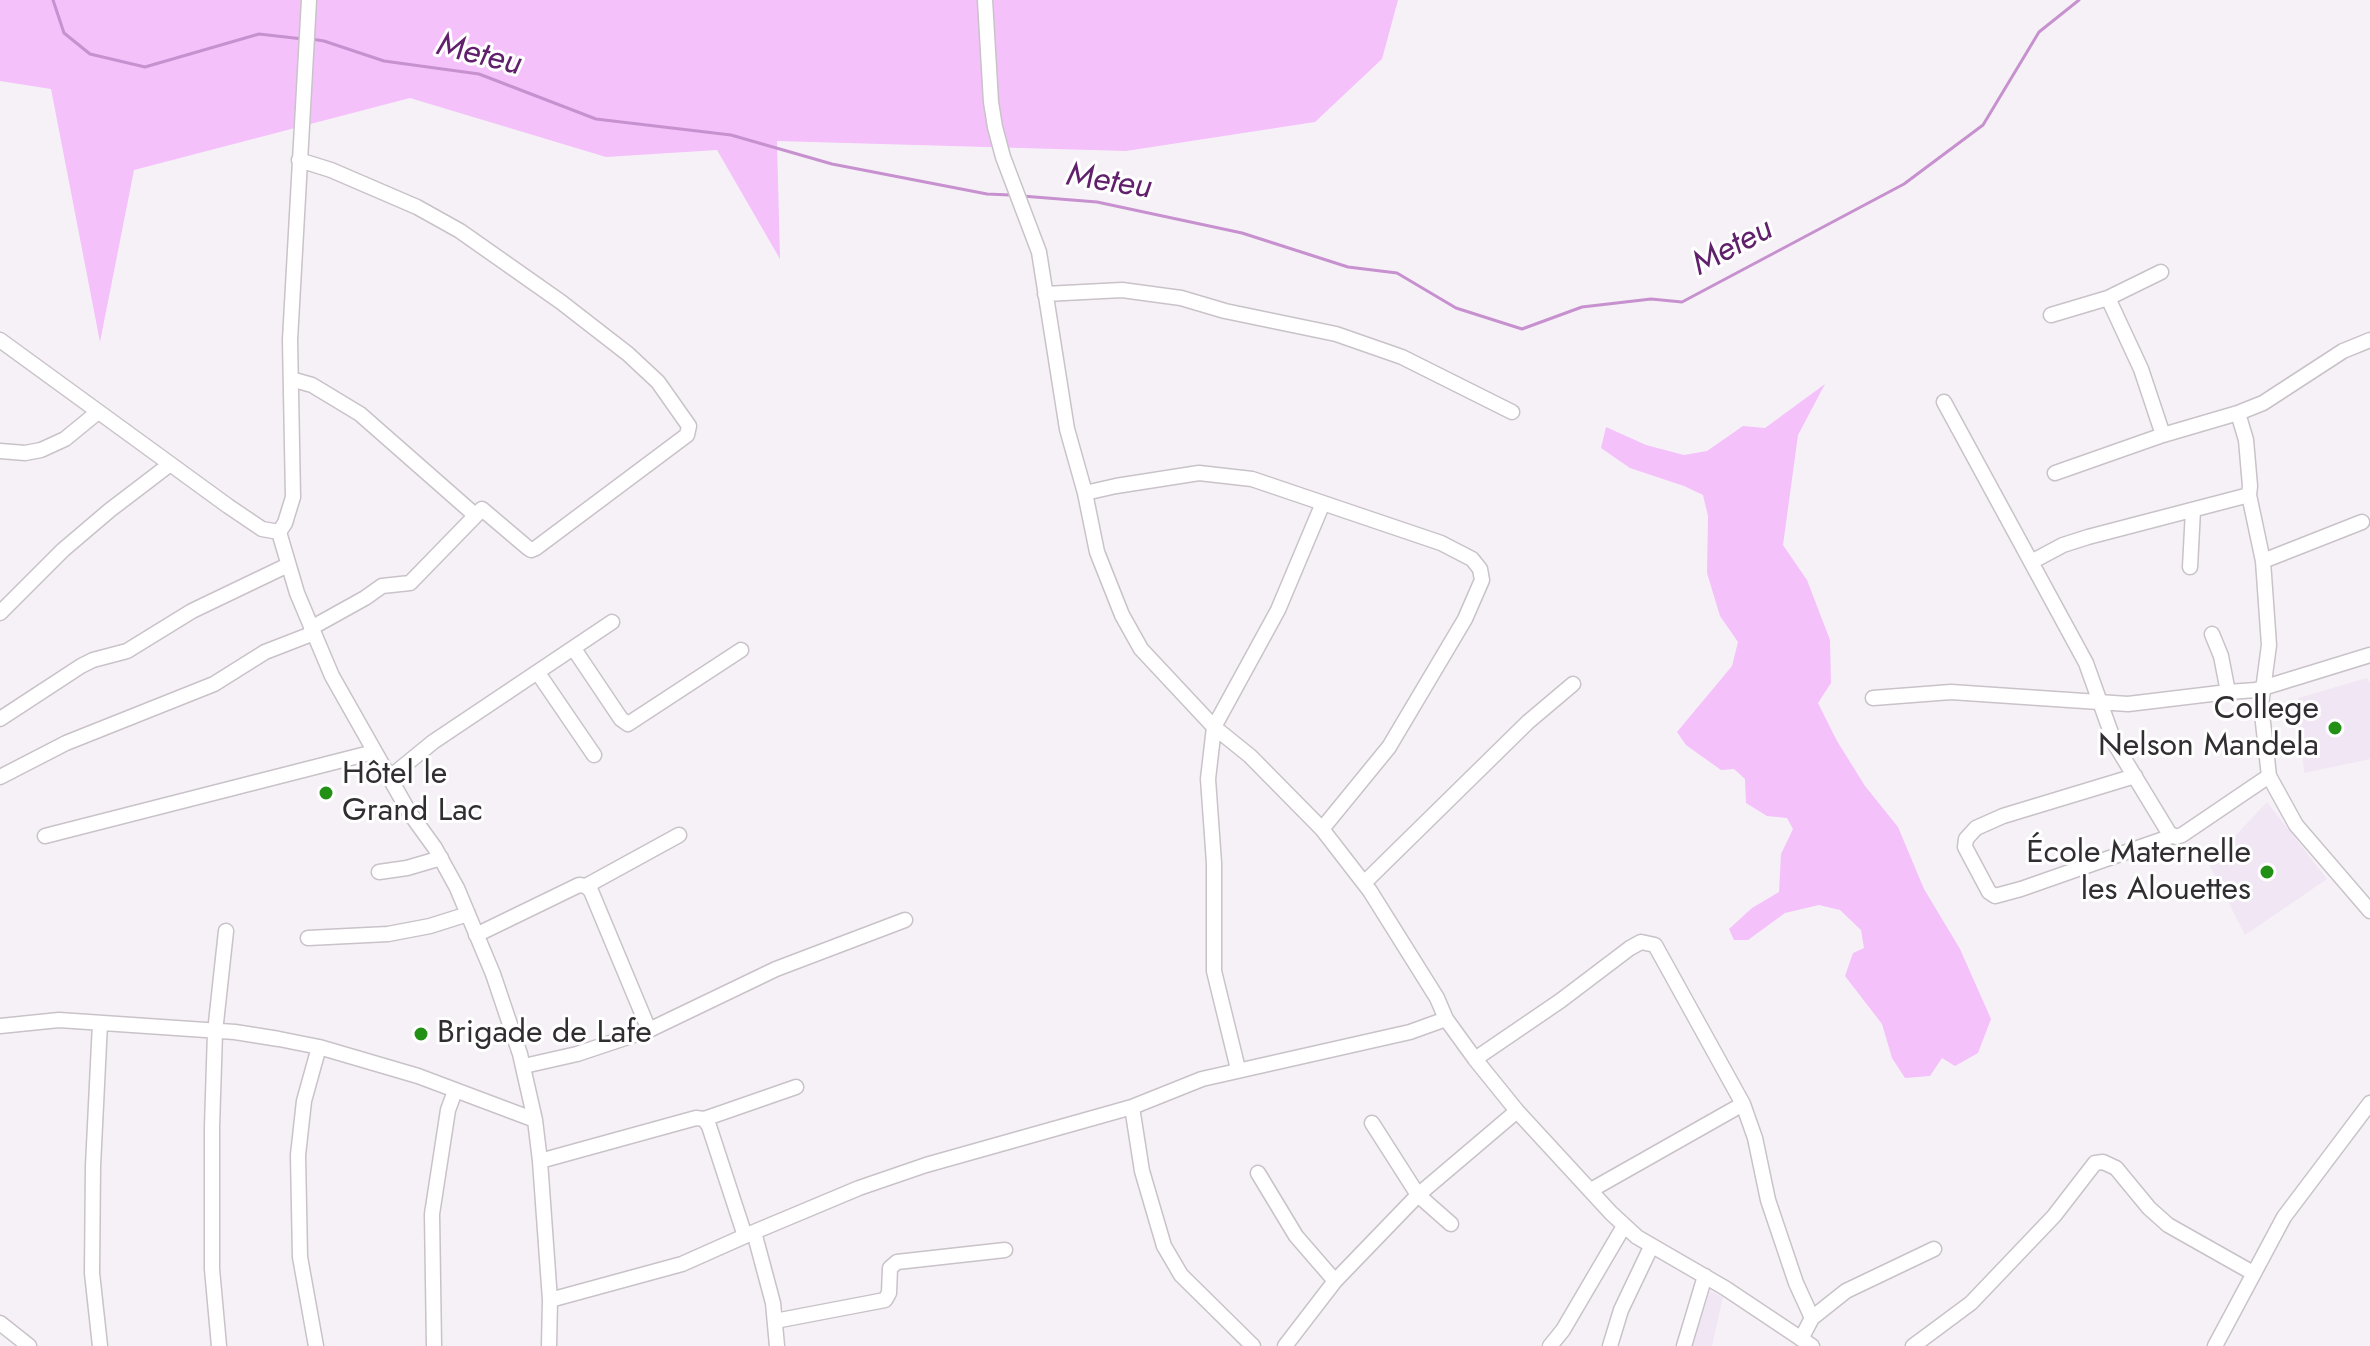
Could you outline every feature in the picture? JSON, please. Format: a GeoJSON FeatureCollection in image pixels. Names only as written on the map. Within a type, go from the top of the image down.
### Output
{"type":"FeatureCollection","features":[{"type":"Feature","properties":{"kind":"street"},"geometry":{"type":"LineString","coordinates":[[309,0],[290,340],[293,497],[279,532],[312,630],[338,687],[409,812],[441,858],[468,914],[524,1066],[540,1161],[550,1300],[549,1346]]}},
{"type":"Feature","properties":{"kind":"street"},"geometry":{"type":"LineString","coordinates":[[985,0],[995,127],[1003,157],[1039,252],[1067,429],[1097,552],[1122,615],[1141,649],[1214,727],[1250,756],[1322,829],[1364,883],[1437,998],[1446,1019],[1475,1059],[1517,1111],[1624,1226],[1651,1247],[1705,1276],[1807,1343],[1812,1318],[1796,1283],[1768,1200],[1755,1138],[1743,1104],[1655,945],[1641,942],[1475,1059]]}},
{"type":"Feature","properties":{"kind":"street"},"geometry":{"type":"LineString","coordinates":[[0,777],[55,748],[214,684],[265,652],[312,630],[382,586],[410,583],[480,510],[485,510],[528,548],[536,548],[687,435],[689,426],[658,382],[628,354],[561,302],[460,231],[406,202],[299,160]]}},
{"type":"Feature","properties":{"kind":"street"},"geometry":{"type":"LineString","coordinates":[[2051,315],[2108,298],[2161,272]]}},
{"type":"Feature","properties":{"kind":"street"},"geometry":{"type":"LineString","coordinates":[[1045,294],[1122,290],[1181,298],[1225,311],[1323,330],[1402,357],[1512,412]]}},
{"type":"Feature","properties":{"kind":"street"},"geometry":{"type":"LineString","coordinates":[[2108,298],[2141,369],[2163,435]]}},
{"type":"Feature","properties":{"kind":"street"},"geometry":{"type":"LineString","coordinates":[[0,340],[169,465],[262,529],[279,532]]}},
{"type":"Feature","properties":{"kind":"street"},"geometry":{"type":"LineString","coordinates":[[2055,473],[2263,403],[2343,351],[2370,340]]}},
{"type":"Feature","properties":{"kind":"street"},"geometry":{"type":"LineString","coordinates":[[291,379],[312,385],[360,414],[475,515]]}},
{"type":"Feature","properties":{"kind":"street"},"geometry":{"type":"LineString","coordinates":[[1944,402],[2086,663],[2115,744],[2172,836]]}},
{"type":"Feature","properties":{"kind":"street"},"geometry":{"type":"LineString","coordinates":[[0,451],[25,453],[41,450],[65,439],[98,412]]}},
{"type":"Feature","properties":{"kind":"street"},"geometry":{"type":"LineString","coordinates":[[2238,413],[2246,440],[2249,495],[2263,561],[2269,645],[2261,705],[2269,776],[2296,825],[2370,911]]}},
{"type":"Feature","properties":{"kind":"street"},"geometry":{"type":"LineString","coordinates":[[0,613],[63,550],[169,465]]}},
{"type":"Feature","properties":{"kind":"street"},"geometry":{"type":"LineString","coordinates":[[1085,493],[1199,473],[1252,479],[1441,543],[1472,559],[1480,569],[1482,580],[1465,619],[1389,747],[1322,829]]}},
{"type":"Feature","properties":{"kind":"street"},"geometry":{"type":"LineString","coordinates":[[2033,561],[2063,545],[2088,537],[2249,495]]}},
{"type":"Feature","properties":{"kind":"street"},"geometry":{"type":"LineString","coordinates":[[1238,1069],[1214,971],[1214,863],[1208,779],[1214,727],[1278,610],[1323,503]]}},
{"type":"Feature","properties":{"kind":"street"},"geometry":{"type":"LineString","coordinates":[[2190,567],[2193,510]]}},
{"type":"Feature","properties":{"kind":"street"},"geometry":{"type":"LineString","coordinates":[[2263,561],[2362,522]]}},
{"type":"Feature","properties":{"kind":"street"},"geometry":{"type":"LineString","coordinates":[[0,719],[81,666],[127,651],[192,611],[288,565]]}},
{"type":"Feature","properties":{"kind":"street"},"geometry":{"type":"LineString","coordinates":[[389,778],[433,742],[612,622]]}},
{"type":"Feature","properties":{"kind":"street"},"geometry":{"type":"LineString","coordinates":[[2212,634],[2221,656],[2228,692]]}},
{"type":"Feature","properties":{"kind":"street"},"geometry":{"type":"LineString","coordinates":[[574,649],[621,719],[628,724],[741,650]]}},
{"type":"Feature","properties":{"kind":"street"},"geometry":{"type":"LineString","coordinates":[[1873,698],[1951,692],[2128,704],[2160,698],[2256,690],[2370,655]]}},
{"type":"Feature","properties":{"kind":"street"},"geometry":{"type":"LineString","coordinates":[[538,673],[594,755]]}},
{"type":"Feature","properties":{"kind":"street"},"geometry":{"type":"LineString","coordinates":[[1364,883],[1528,722],[1573,684]]}},
{"type":"Feature","properties":{"kind":"street"},"geometry":{"type":"LineString","coordinates":[[45,836],[374,752]]}},
{"type":"Feature","properties":{"kind":"street"},"geometry":{"type":"LineString","coordinates":[[2135,776],[2003,816],[1976,828],[1966,839],[1965,847],[1989,892],[1995,896],[2021,889],[2182,835],[2269,776]]}},
{"type":"Feature","properties":{"kind":"street"},"geometry":{"type":"LineString","coordinates":[[476,935],[579,885],[586,886],[679,835]]}},
{"type":"Feature","properties":{"kind":"street"},"geometry":{"type":"LineString","coordinates":[[379,872],[441,858]]}},
{"type":"Feature","properties":{"kind":"street"},"geometry":{"type":"LineString","coordinates":[[586,886],[591,891],[649,1030]]}},
{"type":"Feature","properties":{"kind":"street"},"geometry":{"type":"LineString","coordinates":[[308,938],[388,934],[430,926],[468,914]]}},
{"type":"Feature","properties":{"kind":"street"},"geometry":{"type":"LineString","coordinates":[[524,1066],[577,1054],[649,1030],[776,969],[905,920]]}},
{"type":"Feature","properties":{"kind":"street"},"geometry":{"type":"LineString","coordinates":[[219,1346],[212,1269],[212,1127],[215,1032],[226,931]]}},
{"type":"Feature","properties":{"kind":"street"},"geometry":{"type":"LineString","coordinates":[[550,1300],[682,1264],[859,1188],[926,1165],[1132,1107],[1202,1079],[1410,1032],[1446,1019]]}},
{"type":"Feature","properties":{"kind":"street"},"geometry":{"type":"LineString","coordinates":[[0,1026],[59,1020],[235,1032],[319,1047],[418,1076],[535,1120]]}},
{"type":"Feature","properties":{"kind":"street"},"geometry":{"type":"LineString","coordinates":[[100,1023],[93,1166],[92,1273],[100,1346]]}},
{"type":"Feature","properties":{"kind":"street"},"geometry":{"type":"LineString","coordinates":[[316,1346],[300,1257],[298,1155],[304,1101],[319,1047]]}},
{"type":"Feature","properties":{"kind":"street"},"geometry":{"type":"LineString","coordinates":[[540,1161],[696,1118],[704,1119],[796,1087]]}},
{"type":"Feature","properties":{"kind":"street"},"geometry":{"type":"LineString","coordinates":[[434,1346],[432,1214],[448,1110],[455,1091]]}},
{"type":"Feature","properties":{"kind":"street"},"geometry":{"type":"LineString","coordinates":[[2215,1346],[2284,1217],[2370,1103]]}},
{"type":"Feature","properties":{"kind":"street"},"geometry":{"type":"LineString","coordinates":[[1591,1190],[1743,1104]]}},
{"type":"Feature","properties":{"kind":"street"},"geometry":{"type":"LineString","coordinates":[[1132,1107],[1142,1171],[1164,1246],[1181,1275],[1253,1346]]}},
{"type":"Feature","properties":{"kind":"street"},"geometry":{"type":"LineString","coordinates":[[1285,1346],[1335,1281],[1418,1195],[1517,1111]]}},
{"type":"Feature","properties":{"kind":"street"},"geometry":{"type":"LineString","coordinates":[[704,1119],[750,1234],[773,1303],[777,1346]]}},
{"type":"Feature","properties":{"kind":"street"},"geometry":{"type":"LineString","coordinates":[[1372,1123],[1418,1195],[1451,1224]]}},
{"type":"Feature","properties":{"kind":"street"},"geometry":{"type":"LineString","coordinates":[[1913,1346],[1971,1303],[2054,1216],[2095,1163],[2103,1162],[2116,1168],[2149,1208],[2168,1225],[2253,1273]]}},
{"type":"Feature","properties":{"kind":"street"},"geometry":{"type":"LineString","coordinates":[[1258,1173],[1296,1236],[1335,1281]]}},
{"type":"Feature","properties":{"kind":"street"},"geometry":{"type":"LineString","coordinates":[[1550,1346],[1563,1330],[1624,1226]]}},
{"type":"Feature","properties":{"kind":"street"},"geometry":{"type":"LineString","coordinates":[[1610,1346],[1621,1310],[1651,1247]]}},
{"type":"Feature","properties":{"kind":"street"},"geometry":{"type":"LineString","coordinates":[[1812,1318],[1859,1283],[1934,1249]]}},
{"type":"Feature","properties":{"kind":"street"},"geometry":{"type":"LineString","coordinates":[[775,1321],[885,1300],[889,1293],[890,1268],[897,1262],[1005,1250]]}},
{"type":"Feature","properties":{"kind":"street"},"geometry":{"type":"LineString","coordinates":[[1684,1346],[1705,1276]]}},
{"type":"Feature","properties":{"kind":"street"},"geometry":{"type":"LineString","coordinates":[[0,1323],[29,1346]]}},
{"type":"Feature","properties":{"kind":"shaded area"},"geometry":{"type":"Polygon","coordinates":[[[0,0],[1398,0],[1382,59],[1315,122],[1126,151],[777,141],[780,259],[717,150],[606,157],[410,98],[134,170],[100,342],[51,89],[0,81],[0,0]]]}},
{"type":"Feature","properties":{"kind":"shaded area"},"geometry":{"type":"Polygon","coordinates":[[[1825,384],[1798,435],[1783,545],[1807,580],[1830,640],[1831,683],[1818,703],[1865,786],[1898,827],[1924,889],[1960,949],[1991,1019],[1978,1053],[1955,1066],[1942,1058],[1930,1076],[1905,1078],[1892,1058],[1882,1024],[1845,976],[1853,953],[1864,948],[1861,930],[1840,910],[1819,905],[1785,913],[1748,940],[1734,940],[1729,929],[1752,908],[1779,892],[1781,854],[1793,829],[1787,818],[1767,816],[1746,803],[1745,779],[1734,769],[1721,770],[1686,745],[1677,732],[1732,666],[1738,642],[1720,616],[1707,573],[1708,516],[1703,495],[1630,468],[1601,448],[1606,427],[1646,445],[1684,455],[1707,451],[1743,426],[1765,428],[1825,384]]]}},
{"type":"Feature","properties":{"kind":"shaded area","name":"College Nelson Mandela"},"geometry":{"type":"Polygon","coordinates":[[[2367,678],[2370,683],[2370,759],[2304,773],[2298,698],[2367,678]]]}},
{"type":"Feature","properties":{"kind":"shaded area","name":"École Maternelle les Alouettes"},"geometry":{"type":"Polygon","coordinates":[[[2267,802],[2327,879],[2245,935],[2209,864],[2267,802]]]}},
{"type":"Feature","properties":{"kind":"shaded area"},"geometry":{"type":"Polygon","coordinates":[[[1710,1291],[1723,1297],[1712,1346],[1692,1346],[1710,1291]]]}},
{"type":"Feature","properties":{"kind":"waterway","name":"Meteu"},"geometry":{"type":"LineString","coordinates":[[53,0],[64,33],[90,54],[145,67],[259,34],[303,39]]}},
{"type":"Feature","properties":{"kind":"waterway","name":"Meteu"},"geometry":{"type":"LineString","coordinates":[[1022,196],[1097,202],[1242,233],[1348,267],[1397,273],[1456,308],[1522,329],[1582,307],[1651,299],[1682,302],[1904,184],[1983,125],[2039,32],[2079,0]]}},
{"type":"Feature","properties":{"kind":"waterway","name":"Meteu"},"geometry":{"type":"LineString","coordinates":[[311,39],[384,61],[479,74],[596,119],[731,135],[832,164],[987,194],[1010,195]]}},
{"type":"Feature","properties":{"kind":"place","name":"College Nelson Mandela"},"geometry":{"type":"Point","coordinates":[2335,728]}},
{"type":"Feature","properties":{"kind":"place","name":"Hôtel le Grand Lac"},"geometry":{"type":"Point","coordinates":[326,793]}},
{"type":"Feature","properties":{"kind":"place","name":"École Maternelle les Alouettes"},"geometry":{"type":"Point","coordinates":[2267,872]}},
{"type":"Feature","properties":{"kind":"place","name":"Brigade de Lafe"},"geometry":{"type":"Point","coordinates":[421,1034]}}]}
